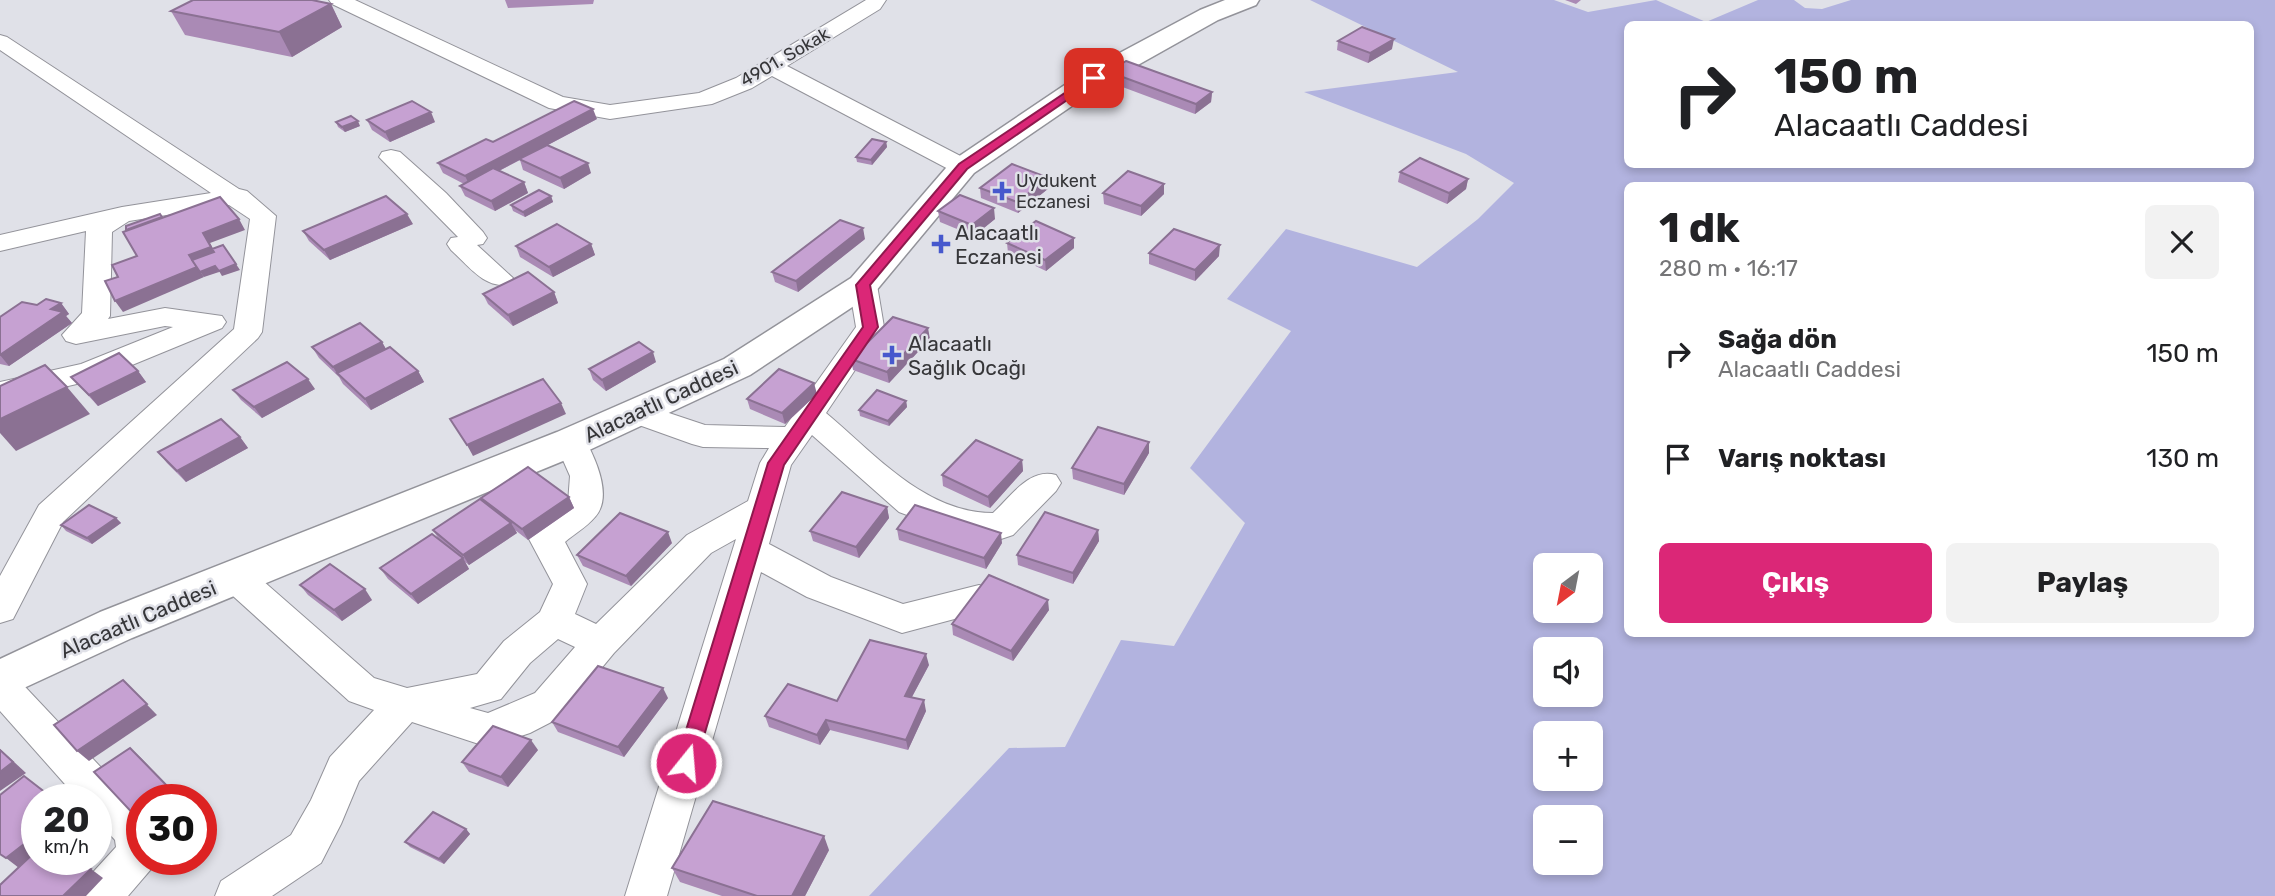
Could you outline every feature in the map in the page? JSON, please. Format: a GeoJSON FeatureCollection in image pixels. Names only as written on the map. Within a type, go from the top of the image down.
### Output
{"type":"FeatureCollection","features":[{"type":"Feature","properties":{"kind":"street","name":"4901. Sokak"},"geometry":{"type":"LineString","coordinates":[[339,0],[557,103],[598,111],[636,110],[704,99],[744,83],[772,67],[873,5],[876,0]]}},
{"type":"Feature","properties":{"kind":"street","name":"Alacaatlı Caddesi"},"geometry":{"type":"LineString","coordinates":[[0,683],[116,625],[571,442],[737,367],[863,285],[963,167],[1094,78],[1209,15],[1247,0]]}},
{"type":"Feature","properties":{"kind":"street"},"geometry":{"type":"LineString","coordinates":[[0,41],[263,216],[247,332],[51,514],[0,609]]}},
{"type":"Feature","properties":{"kind":"street"},"geometry":{"type":"LineString","coordinates":[[772,67],[963,167]]}},
{"type":"Feature","properties":{"kind":"street"},"geometry":{"type":"LineString","coordinates":[[391,157],[437,198],[467,241],[499,278]]}},
{"type":"Feature","properties":{"kind":"street"},"geometry":{"type":"LineString","coordinates":[[0,243],[122,215],[237,197]]}},
{"type":"Feature","properties":{"kind":"street"},"geometry":{"type":"LineString","coordinates":[[122,215],[99,229],[96,316],[76,335],[165,317],[212,322],[247,332]]}},
{"type":"Feature","properties":{"kind":"street"},"geometry":{"type":"LineString","coordinates":[[646,896],[776,463],[870,327],[863,285]]}},
{"type":"Feature","properties":{"kind":"street"},"geometry":{"type":"LineString","coordinates":[[0,392],[88,372],[212,322]]}},
{"type":"Feature","properties":{"kind":"street"},"geometry":{"type":"LineString","coordinates":[[636,413],[703,436],[802,427],[911,503],[971,526],[1001,526],[1045,483]]}},
{"type":"Feature","properties":{"kind":"street"},"geometry":{"type":"LineString","coordinates":[[236,896],[306,849],[327,811],[344,770],[402,705],[488,688],[517,652],[554,621],[570,584],[546,539],[584,508],[586,476],[571,442]]}},
{"type":"Feature","properties":{"kind":"street"},"geometry":{"type":"LineString","coordinates":[[235,577],[362,690],[402,705],[488,730],[516,721],[548,705],[601,642],[699,544],[763,508]]}},
{"type":"Feature","properties":{"kind":"street"},"geometry":{"type":"LineString","coordinates":[[750,550],[819,587],[901,619],[979,599]]}},
{"type":"Feature","properties":{"kind":"street"},"geometry":{"type":"LineString","coordinates":[[554,621],[601,642]]}},
{"type":"Feature","properties":{"kind":"street"},"geometry":{"type":"LineString","coordinates":[[0,683],[135,833],[137,853],[100,896]]}},
{"type":"Feature","properties":{"kind":"shaded area"},"geometry":{"type":"Polygon","coordinates":[[[1310,0],[1554,0],[1588,12],[1656,0],[1704,21],[1624,21],[1624,168],[2254,168],[2254,21],[1708,21],[1758,0],[1794,0],[1805,8],[1822,9],[1851,0],[2275,0],[2275,896],[869,896],[1009,748],[1065,747],[1121,640],[1174,646],[1245,523],[1190,468],[1291,331],[1227,299],[1286,229],[1417,267],[1478,219],[1514,183],[1466,154],[1304,92],[1458,72],[1310,0]]]}},
{"type":"Feature","properties":{"kind":"building"},"geometry":{"type":"Polygon","coordinates":[[[193,0],[312,0],[331,4],[279,32],[171,11],[193,0]]]}},
{"type":"Feature","properties":{"kind":"building"},"geometry":{"type":"Polygon","coordinates":[[[1362,27],[1394,39],[1370,53],[1338,41],[1362,27]]]}},
{"type":"Feature","properties":{"kind":"building"},"geometry":{"type":"Polygon","coordinates":[[[1126,61],[1212,92],[1196,104],[1109,72],[1126,61]]]}},
{"type":"Feature","properties":{"kind":"building"},"geometry":{"type":"Polygon","coordinates":[[[412,101],[431,112],[385,132],[367,120],[412,101]]]}},
{"type":"Feature","properties":{"kind":"building"},"geometry":{"type":"Polygon","coordinates":[[[574,101],[593,109],[465,176],[438,163],[486,139],[493,142],[574,101]]]}},
{"type":"Feature","properties":{"kind":"building"},"geometry":{"type":"Polygon","coordinates":[[[351,116],[358,121],[342,127],[336,122],[351,116]]]}},
{"type":"Feature","properties":{"kind":"building"},"geometry":{"type":"Polygon","coordinates":[[[872,139],[886,142],[871,160],[856,157],[872,139]]]}},
{"type":"Feature","properties":{"kind":"building"},"geometry":{"type":"Polygon","coordinates":[[[547,145],[588,163],[560,178],[519,159],[547,145]]]}},
{"type":"Feature","properties":{"kind":"building"},"geometry":{"type":"Polygon","coordinates":[[[1420,158],[1468,179],[1449,193],[1400,172],[1420,158]]]}},
{"type":"Feature","properties":{"kind":"building"},"geometry":{"type":"Polygon","coordinates":[[[1012,164],[1049,178],[1017,202],[980,188],[1012,164]]]}},
{"type":"Feature","properties":{"kind":"building"},"geometry":{"type":"Polygon","coordinates":[[[493,168],[524,182],[491,201],[460,186],[493,168]]]}},
{"type":"Feature","properties":{"kind":"building"},"geometry":{"type":"Polygon","coordinates":[[[1128,171],[1164,184],[1141,206],[1103,193],[1128,171]]]}},
{"type":"Feature","properties":{"kind":"building"},"geometry":{"type":"Polygon","coordinates":[[[539,190],[551,196],[523,212],[511,205],[539,190]]]}},
{"type":"Feature","properties":{"kind":"building"},"geometry":{"type":"Polygon","coordinates":[[[960,195],[994,208],[972,225],[938,211],[960,195]]]}},
{"type":"Feature","properties":{"kind":"building"},"geometry":{"type":"Polygon","coordinates":[[[386,196],[407,214],[324,250],[303,231],[386,196]]]}},
{"type":"Feature","properties":{"kind":"building"},"geometry":{"type":"Polygon","coordinates":[[[220,197],[239,219],[203,233],[211,247],[189,255],[197,267],[115,301],[105,281],[118,277],[112,265],[137,256],[123,232],[220,197]]]}},
{"type":"Feature","properties":{"kind":"building"},"geometry":{"type":"Polygon","coordinates":[[[160,214],[162,217],[126,230],[126,226],[160,214]]]}},
{"type":"Feature","properties":{"kind":"building"},"geometry":{"type":"Polygon","coordinates":[[[840,220],[863,228],[796,281],[772,272],[840,220]]]}},
{"type":"Feature","properties":{"kind":"building"},"geometry":{"type":"Polygon","coordinates":[[[1036,221],[1074,238],[1045,260],[1007,243],[1036,221]]]}},
{"type":"Feature","properties":{"kind":"building"},"geometry":{"type":"Polygon","coordinates":[[[557,224],[591,244],[549,267],[516,246],[557,224]]]}},
{"type":"Feature","properties":{"kind":"building"},"geometry":{"type":"Polygon","coordinates":[[[1174,229],[1220,245],[1195,270],[1149,253],[1174,229]]]}},
{"type":"Feature","properties":{"kind":"building"},"geometry":{"type":"Polygon","coordinates":[[[223,245],[236,264],[219,271],[215,266],[200,272],[192,260],[214,252],[212,249],[223,245]]]}},
{"type":"Feature","properties":{"kind":"building"},"geometry":{"type":"Polygon","coordinates":[[[528,272],[554,292],[508,315],[483,294],[528,272]]]}},
{"type":"Feature","properties":{"kind":"building"},"geometry":{"type":"Polygon","coordinates":[[[46,299],[61,303],[51,309],[63,312],[0,355],[0,317],[22,302],[37,305],[46,299]]]}},
{"type":"Feature","properties":{"kind":"building"},"geometry":{"type":"Polygon","coordinates":[[[893,317],[928,328],[887,372],[851,359],[893,317]]]}},
{"type":"Feature","properties":{"kind":"building"},"geometry":{"type":"Polygon","coordinates":[[[360,323],[382,342],[333,367],[312,347],[360,323]]]}},
{"type":"Feature","properties":{"kind":"building"},"geometry":{"type":"Polygon","coordinates":[[[639,342],[653,352],[602,380],[589,369],[639,342]]]}},
{"type":"Feature","properties":{"kind":"building"},"geometry":{"type":"Polygon","coordinates":[[[390,347],[418,371],[365,399],[337,373],[390,347]]]}},
{"type":"Feature","properties":{"kind":"building"},"geometry":{"type":"Polygon","coordinates":[[[119,353],[138,371],[89,395],[71,377],[119,353]]]}},
{"type":"Feature","properties":{"kind":"building"},"geometry":{"type":"Polygon","coordinates":[[[287,362],[308,379],[254,407],[233,390],[287,362]]]}},
{"type":"Feature","properties":{"kind":"building"},"geometry":{"type":"Polygon","coordinates":[[[45,365],[67,387],[0,419],[0,386],[45,365]]]}},
{"type":"Feature","properties":{"kind":"building"},"geometry":{"type":"Polygon","coordinates":[[[779,369],[814,383],[782,413],[747,399],[779,369]]]}},
{"type":"Feature","properties":{"kind":"building"},"geometry":{"type":"Polygon","coordinates":[[[543,379],[561,403],[467,445],[450,419],[543,379]]]}},
{"type":"Feature","properties":{"kind":"building"},"geometry":{"type":"Polygon","coordinates":[[[877,390],[906,401],[888,421],[859,410],[877,390]]]}},
{"type":"Feature","properties":{"kind":"building"},"geometry":{"type":"Polygon","coordinates":[[[221,419],[240,437],[177,471],[158,452],[221,419]]]}},
{"type":"Feature","properties":{"kind":"building"},"geometry":{"type":"Polygon","coordinates":[[[1098,427],[1149,442],[1124,484],[1072,468],[1098,427]]]}},
{"type":"Feature","properties":{"kind":"building"},"geometry":{"type":"Polygon","coordinates":[[[976,440],[1022,460],[988,497],[942,475],[976,440]]]}},
{"type":"Feature","properties":{"kind":"building"},"geometry":{"type":"Polygon","coordinates":[[[528,467],[569,497],[522,529],[481,498],[528,467]]]}},
{"type":"Feature","properties":{"kind":"building"},"geometry":{"type":"Polygon","coordinates":[[[842,492],[887,507],[856,547],[810,531],[842,492]]]}},
{"type":"Feature","properties":{"kind":"building"},"geometry":{"type":"Polygon","coordinates":[[[480,499],[511,523],[463,555],[433,530],[480,499]]]}},
{"type":"Feature","properties":{"kind":"building"},"geometry":{"type":"Polygon","coordinates":[[[89,505],[116,518],[87,538],[61,525],[89,505]]]}},
{"type":"Feature","properties":{"kind":"building"},"geometry":{"type":"Polygon","coordinates":[[[915,505],[1001,533],[984,558],[897,529],[915,505]]]}},
{"type":"Feature","properties":{"kind":"building"},"geometry":{"type":"Polygon","coordinates":[[[1045,512],[1098,530],[1073,573],[1017,555],[1045,512]]]}},
{"type":"Feature","properties":{"kind":"building"},"geometry":{"type":"Polygon","coordinates":[[[620,513],[668,532],[626,576],[577,555],[620,513]]]}},
{"type":"Feature","properties":{"kind":"building"},"geometry":{"type":"Polygon","coordinates":[[[432,534],[463,558],[411,594],[380,568],[432,534]]]}},
{"type":"Feature","properties":{"kind":"building"},"geometry":{"type":"Polygon","coordinates":[[[330,564],[365,589],[334,610],[300,585],[330,564]]]}},
{"type":"Feature","properties":{"kind":"building"},"geometry":{"type":"Polygon","coordinates":[[[989,575],[1048,600],[1011,651],[952,624],[989,575]]]}},
{"type":"Feature","properties":{"kind":"building"},"geometry":{"type":"Polygon","coordinates":[[[870,640],[926,654],[905,696],[924,700],[906,740],[826,720],[817,735],[765,716],[788,684],[837,701],[870,640]]]}},
{"type":"Feature","properties":{"kind":"building"},"geometry":{"type":"Polygon","coordinates":[[[598,666],[663,688],[618,747],[552,722],[598,666]]]}},
{"type":"Feature","properties":{"kind":"building"},"geometry":{"type":"Polygon","coordinates":[[[123,680],[147,704],[77,751],[54,725],[123,680]]]}},
{"type":"Feature","properties":{"kind":"building"},"geometry":{"type":"Polygon","coordinates":[[[493,726],[531,740],[501,777],[462,762],[493,726]]]}},
{"type":"Feature","properties":{"kind":"building"},"geometry":{"type":"Polygon","coordinates":[[[130,748],[165,784],[126,784],[126,806],[112,791],[112,784],[105,784],[94,772],[130,748]]]}},
{"type":"Feature","properties":{"kind":"building"},"geometry":{"type":"Polygon","coordinates":[[[0,750],[13,762],[0,772],[0,750]]]}},
{"type":"Feature","properties":{"kind":"building"},"geometry":{"type":"Polygon","coordinates":[[[24,776],[34,784],[21,784],[21,846],[6,858],[0,854],[0,795],[24,776]]]}},
{"type":"Feature","properties":{"kind":"building"},"geometry":{"type":"Polygon","coordinates":[[[713,801],[824,836],[792,896],[757,896],[672,868],[713,801]]]}},
{"type":"Feature","properties":{"kind":"building"},"geometry":{"type":"Polygon","coordinates":[[[433,812],[466,829],[439,859],[405,842],[433,812]]]}},
{"type":"Feature","properties":{"kind":"building"},"geometry":{"type":"Polygon","coordinates":[[[21,865],[21,875],[85,875],[63,896],[0,896],[0,885],[21,865]]]}},
{"type":"Feature","properties":{"kind":"place","name":"Uydukent Eczanesi"},"geometry":{"type":"Point","coordinates":[1002,191]}},
{"type":"Feature","properties":{"kind":"place","name":"Alacaatlı Eczanesi"},"geometry":{"type":"Point","coordinates":[941,244]}},
{"type":"Feature","properties":{"kind":"place","name":"Alacaatlı Sağlık Ocağı"},"geometry":{"type":"Point","coordinates":[892,355]}},
{"type":"Feature","properties":{"kind":"route"},"geometry":{"type":"LineString","coordinates":[[686,763],[776,463],[870,327],[863,285],[963,167],[1094,78]]}}]}
